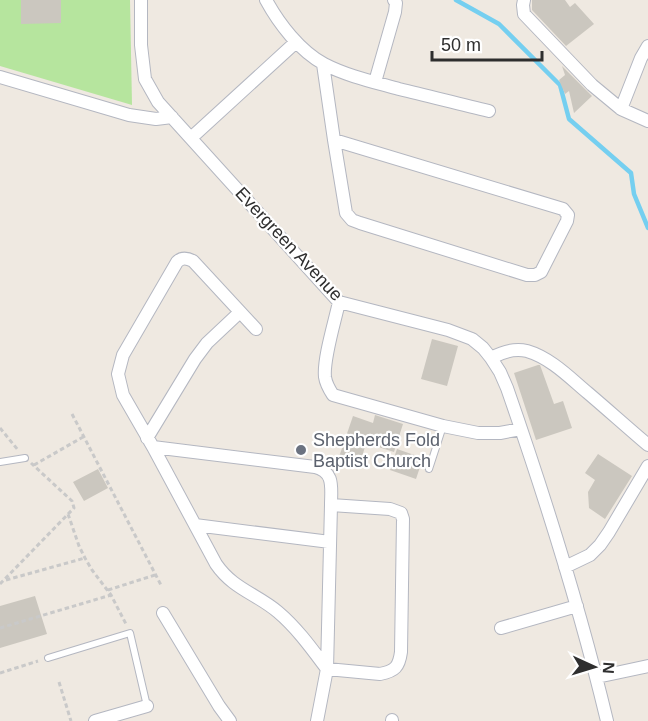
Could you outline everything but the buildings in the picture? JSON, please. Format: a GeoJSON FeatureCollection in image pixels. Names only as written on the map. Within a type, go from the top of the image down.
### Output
{"type":"FeatureCollection","features":[{"type":"Feature","properties":{"kind":"street","name":"Evergreen Avenue"},"geometry":{"type":"LineString","coordinates":[[141,0],[141,45],[145,79],[158,102],[339,302],[455,332],[472,339],[491,358],[507,388],[566,567],[607,721]]}},
{"type":"Feature","properties":{"kind":"street"},"geometry":{"type":"LineString","coordinates":[[266,0],[272,12],[296,42],[323,64],[375,82],[489,111]]}},
{"type":"Feature","properties":{"kind":"street"},"geometry":{"type":"LineString","coordinates":[[375,82],[395,12],[394,0]]}},
{"type":"Feature","properties":{"kind":"street"},"geometry":{"type":"LineString","coordinates":[[524,0],[524,14],[592,85],[621,109],[648,121]]}},
{"type":"Feature","properties":{"kind":"street"},"geometry":{"type":"LineString","coordinates":[[191,138],[296,42]]}},
{"type":"Feature","properties":{"kind":"street"},"geometry":{"type":"LineString","coordinates":[[621,109],[648,46]]}},
{"type":"Feature","properties":{"kind":"street"},"geometry":{"type":"LineString","coordinates":[[323,64],[334,140],[346,213],[352,220],[527,275],[541,272],[567,221],[568,214],[563,209],[334,140]]}},
{"type":"Feature","properties":{"kind":"street"},"geometry":{"type":"LineString","coordinates":[[0,76],[129,115],[156,119],[172,117]]}},
{"type":"Feature","properties":{"kind":"street"},"geometry":{"type":"LineString","coordinates":[[256,329],[193,261],[184,258],[177,262],[123,355],[118,374],[123,394],[222,573],[278,612],[300,634],[327,669],[380,674],[388,672],[395,669],[400,662],[401,652],[404,528],[401,513],[390,508],[331,505]]}},
{"type":"Feature","properties":{"kind":"street"},"geometry":{"type":"LineString","coordinates":[[339,302],[324,367],[325,380],[333,395],[443,426],[478,433],[500,434],[521,429]]}},
{"type":"Feature","properties":{"kind":"street"},"geometry":{"type":"LineString","coordinates":[[150,442],[195,359],[207,343],[240,312]]}},
{"type":"Feature","properties":{"kind":"street"},"geometry":{"type":"LineString","coordinates":[[491,358],[500,353],[512,351],[525,351],[539,356],[558,368],[648,445]]}},
{"type":"Feature","properties":{"kind":"street"},"geometry":{"type":"LineString","coordinates":[[150,442],[322,468],[328,472],[331,505],[327,669],[317,721]]}},
{"type":"Feature","properties":{"kind":"street"},"geometry":{"type":"LineString","coordinates":[[566,567],[590,555],[600,545],[648,466]]}},
{"type":"Feature","properties":{"kind":"street"},"geometry":{"type":"LineString","coordinates":[[195,525],[330,542]]}},
{"type":"Feature","properties":{"kind":"street"},"geometry":{"type":"LineString","coordinates":[[501,628],[577,606]]}},
{"type":"Feature","properties":{"kind":"street"},"geometry":{"type":"LineString","coordinates":[[163,613],[219,706],[231,721]]}},
{"type":"Feature","properties":{"kind":"street"},"geometry":{"type":"LineString","coordinates":[[597,677],[648,666]]}},
{"type":"Feature","properties":{"kind":"street"},"geometry":{"type":"LineString","coordinates":[[94,721],[147,706]]}},
{"type":"Feature","properties":{"kind":"lane"},"geometry":{"type":"LineString","coordinates":[[429,469],[443,426]]}},
{"type":"Feature","properties":{"kind":"lane"},"geometry":{"type":"LineString","coordinates":[[0,462],[25,458]]}},
{"type":"Feature","properties":{"kind":"lane"},"geometry":{"type":"LineString","coordinates":[[48,658],[130,633],[147,706]]}},
{"type":"Feature","properties":{"kind":"path"},"geometry":{"type":"LineString","coordinates":[[72,414],[162,587]]}},
{"type":"Feature","properties":{"kind":"path"},"geometry":{"type":"LineString","coordinates":[[0,428],[25,458]]}},
{"type":"Feature","properties":{"kind":"path"},"geometry":{"type":"LineString","coordinates":[[2,583],[74,508],[72,501],[34,465],[83,437]]}},
{"type":"Feature","properties":{"kind":"path"},"geometry":{"type":"LineString","coordinates":[[68,514],[85,558],[122,613],[130,633]]}},
{"type":"Feature","properties":{"kind":"path"},"geometry":{"type":"LineString","coordinates":[[2,583],[85,558]]}},
{"type":"Feature","properties":{"kind":"path"},"geometry":{"type":"LineString","coordinates":[[108,590],[155,575]]}},
{"type":"Feature","properties":{"kind":"path"},"geometry":{"type":"LineString","coordinates":[[0,628],[111,595]]}},
{"type":"Feature","properties":{"kind":"path"},"geometry":{"type":"LineString","coordinates":[[0,673],[48,658]]}},
{"type":"Feature","properties":{"kind":"path"},"geometry":{"type":"LineString","coordinates":[[59,682],[71,721]]}},
{"type":"Feature","properties":{"kind":"green space"},"geometry":{"type":"Polygon","coordinates":[[[0,0],[130,0],[132,105],[0,66],[0,0]]]}},
{"type":"Feature","properties":{"kind":"waterway"},"geometry":{"type":"LineString","coordinates":[[456,0],[499,24],[560,85],[569,119],[631,173],[634,194],[648,228]]}},
{"type":"Feature","properties":{"kind":"place","name":"Shepherds Fold Baptist Church"},"geometry":{"type":"Point","coordinates":[301,450]}}]}
